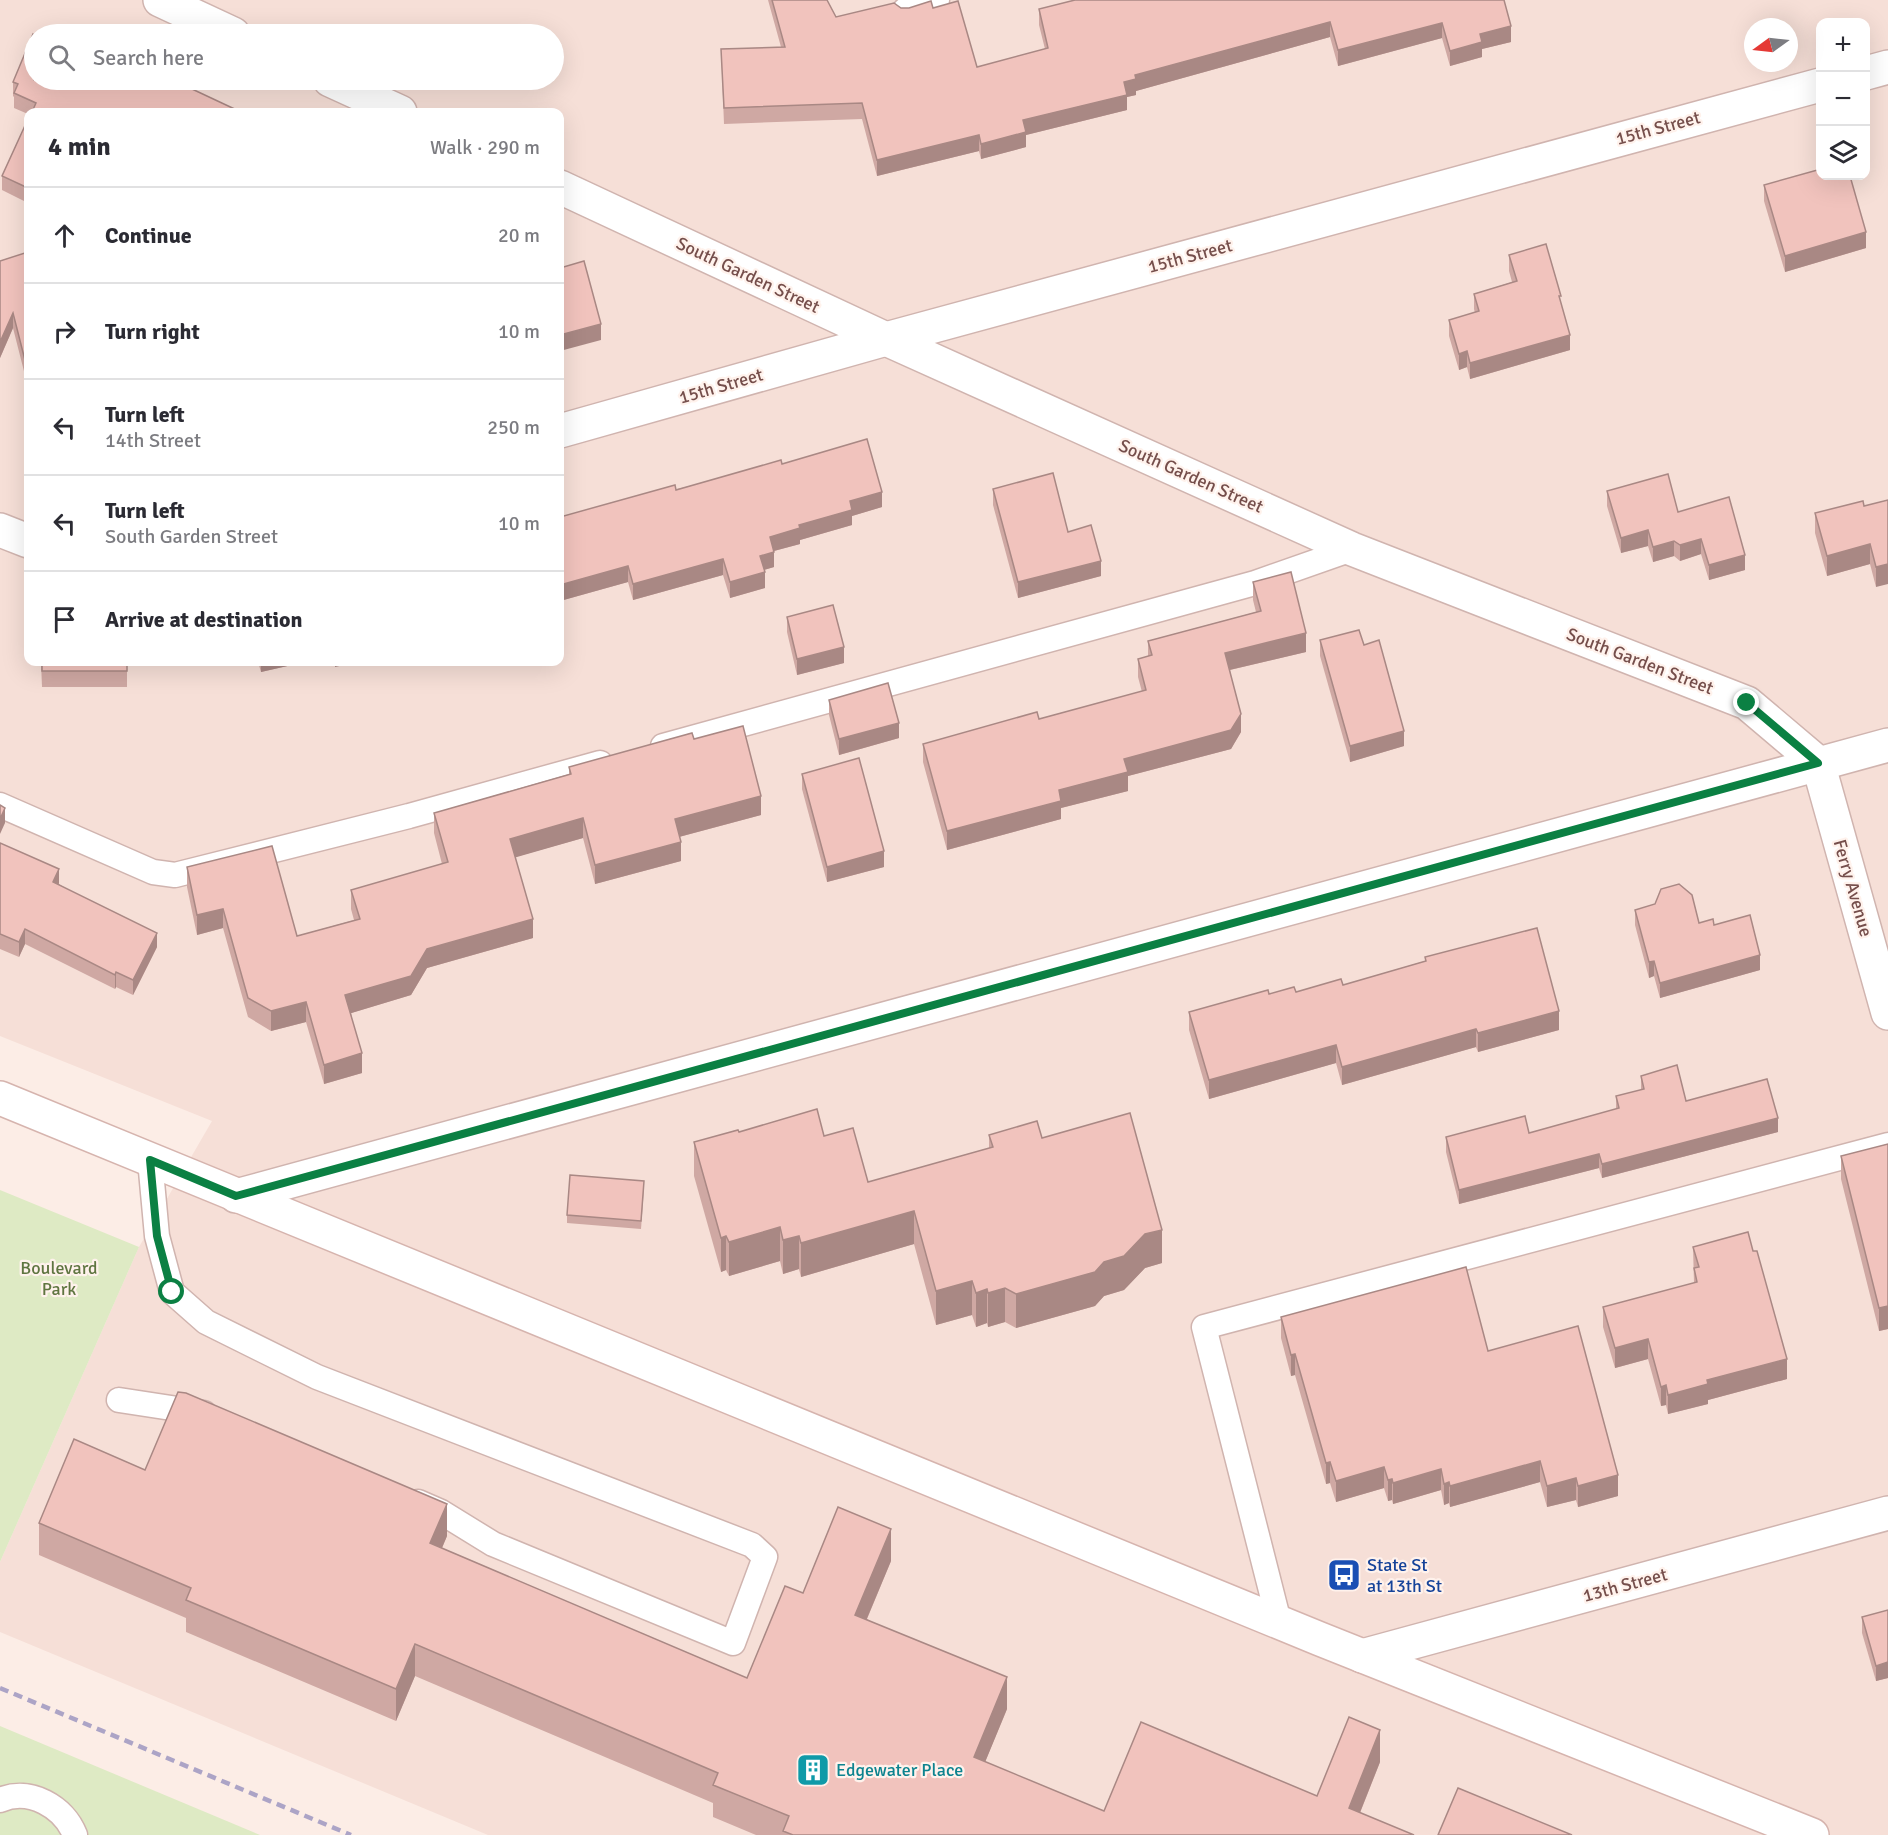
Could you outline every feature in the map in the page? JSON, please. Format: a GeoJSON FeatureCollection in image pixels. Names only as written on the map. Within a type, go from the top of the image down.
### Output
{"type":"FeatureCollection","features":[{"type":"Feature","properties":{"kind":"street"},"geometry":{"type":"LineString","coordinates":[[160,0],[212,24]]}},
{"type":"Feature","properties":{"kind":"street"},"geometry":{"type":"LineString","coordinates":[[1870,72],[1888,67]]}},
{"type":"Feature","properties":{"kind":"street","name":"15th Street"},"geometry":{"type":"LineString","coordinates":[[564,430],[886,339],[1816,86]]}},
{"type":"Feature","properties":{"kind":"street"},"geometry":{"type":"LineString","coordinates":[[352,90],[391,108]]}},
{"type":"Feature","properties":{"kind":"street","name":"South Garden Street"},"geometry":{"type":"LineString","coordinates":[[564,189],[886,339],[1352,549],[1747,703],[1818,763]]}},
{"type":"Feature","properties":{"kind":"street"},"geometry":{"type":"LineString","coordinates":[[0,530],[24,539]]}},
{"type":"Feature","properties":{"kind":"street"},"geometry":{"type":"LineString","coordinates":[[236,1196],[1888,745]]}},
{"type":"Feature","properties":{"kind":"street","name":"Ferry Avenue"},"geometry":{"type":"LineString","coordinates":[[1818,763],[1888,1013]]}},
{"type":"Feature","properties":{"kind":"street"},"geometry":{"type":"LineString","coordinates":[[0,1098],[1362,1656],[1812,1835]]}},
{"type":"Feature","properties":{"kind":"street","name":"13th Street"},"geometry":{"type":"LineString","coordinates":[[1362,1656],[1888,1514]]}},
{"type":"Feature","properties":{"kind":"lane"},"geometry":{"type":"LineString","coordinates":[[905,9],[938,0]]}},
{"type":"Feature","properties":{"kind":"lane"},"geometry":{"type":"LineString","coordinates":[[0,805],[153,872],[175,875],[409,816],[1255,583],[1352,549]]}},
{"type":"Feature","properties":{"kind":"lane"},"geometry":{"type":"LineString","coordinates":[[1279,1622],[1204,1328],[1888,1145]]}},
{"type":"Feature","properties":{"kind":"lane"},"geometry":{"type":"LineString","coordinates":[[150,1160],[157,1236],[172,1292],[206,1322],[317,1377],[752,1545],[765,1557],[733,1643],[493,1544],[441,1512],[399,1493]]}},
{"type":"Feature","properties":{"kind":"lane"},"geometry":{"type":"LineString","coordinates":[[119,1400],[230,1418]]}},
{"type":"Feature","properties":{"kind":"lane"},"geometry":{"type":"LineString","coordinates":[[0,1800],[21,1796],[38,1798],[54,1806],[66,1818],[75,1835]]}},
{"type":"Feature","properties":{"kind":"shaded area"},"geometry":{"type":"Polygon","coordinates":[[[0,0],[1888,0],[1888,1835],[488,1835],[0,1632],[0,1562],[139,1247],[212,1121],[0,1036],[0,0]]]}},
{"type":"Feature","properties":{"kind":"green space","name":"Boulevard Park"},"geometry":{"type":"Polygon","coordinates":[[[0,1190],[139,1247],[0,1562],[0,1190]]]}},
{"type":"Feature","properties":{"kind":"green space"},"geometry":{"type":"Polygon","coordinates":[[[0,1726],[260,1835],[0,1835],[0,1726]]]}},
{"type":"Feature","properties":{"kind":"building"},"geometry":{"type":"Polygon","coordinates":[[[772,0],[827,0],[836,17],[894,3],[901,8],[909,8],[931,1],[933,8],[958,1],[977,67],[1048,48],[1039,9],[1075,0],[1504,0],[1511,26],[1480,34],[1482,42],[1450,51],[1442,23],[1338,50],[1330,22],[1135,75],[1136,79],[1124,82],[1127,95],[1023,120],[1026,132],[981,144],[979,135],[877,160],[862,103],[724,108],[721,49],[785,47],[772,0]]]}},
{"type":"Feature","properties":{"kind":"building"},"geometry":{"type":"Polygon","coordinates":[[[24,56],[24,90],[194,90],[232,108],[34,108],[36,103],[14,93],[18,84],[13,82],[24,56]]]}},
{"type":"Feature","properties":{"kind":"building"},"geometry":{"type":"Polygon","coordinates":[[[24,128],[24,186],[2,176],[24,128]]]}},
{"type":"Feature","properties":{"kind":"building"},"geometry":{"type":"Polygon","coordinates":[[[1816,170],[1816,180],[1851,180],[1866,232],[1785,256],[1764,185],[1816,170]]]}},
{"type":"Feature","properties":{"kind":"building"},"geometry":{"type":"Polygon","coordinates":[[[1546,244],[1570,335],[1470,363],[1467,351],[1459,354],[1449,320],[1479,311],[1474,294],[1517,281],[1509,255],[1546,244]]]}},
{"type":"Feature","properties":{"kind":"building"},"geometry":{"type":"Polygon","coordinates":[[[24,253],[24,356],[13,313],[0,342],[0,261],[24,253]]]}},
{"type":"Feature","properties":{"kind":"building"},"geometry":{"type":"Polygon","coordinates":[[[584,261],[601,324],[564,334],[564,267],[584,261]]]}},
{"type":"Feature","properties":{"kind":"building"},"geometry":{"type":"Polygon","coordinates":[[[867,439],[882,492],[850,501],[852,510],[799,525],[800,528],[770,537],[774,552],[760,556],[765,572],[730,582],[723,559],[633,584],[628,566],[564,584],[564,516],[675,485],[676,490],[781,460],[782,464],[867,439]]]}},
{"type":"Feature","properties":{"kind":"building"},"geometry":{"type":"Polygon","coordinates":[[[1053,473],[1068,532],[1091,525],[1101,561],[1018,582],[993,489],[1053,473]]]}},
{"type":"Feature","properties":{"kind":"building"},"geometry":{"type":"Polygon","coordinates":[[[1668,474],[1678,512],[1729,497],[1745,555],[1709,565],[1701,539],[1680,545],[1674,541],[1653,547],[1648,530],[1621,538],[1607,491],[1668,474]]]}},
{"type":"Feature","properties":{"kind":"building"},"geometry":{"type":"Polygon","coordinates":[[[1888,500],[1888,564],[1876,567],[1870,544],[1827,556],[1815,513],[1863,501],[1864,506],[1888,500]]]}},
{"type":"Feature","properties":{"kind":"building"},"geometry":{"type":"Polygon","coordinates":[[[1291,572],[1306,633],[1225,653],[1241,714],[1231,730],[1124,759],[1128,772],[1059,790],[1061,801],[947,831],[923,744],[1037,712],[1039,719],[1146,690],[1138,659],[1152,655],[1148,641],[1261,611],[1253,582],[1291,572]]]}},
{"type":"Feature","properties":{"kind":"building"},"geometry":{"type":"Polygon","coordinates":[[[833,605],[844,647],[797,659],[787,617],[833,605]]]}},
{"type":"Feature","properties":{"kind":"building"},"geometry":{"type":"Polygon","coordinates":[[[1359,630],[1364,645],[1379,640],[1404,731],[1350,746],[1320,640],[1359,630]]]}},
{"type":"Feature","properties":{"kind":"building"},"geometry":{"type":"Polygon","coordinates":[[[42,666],[127,666],[127,671],[42,671],[42,666]]]}},
{"type":"Feature","properties":{"kind":"building"},"geometry":{"type":"Polygon","coordinates":[[[888,683],[899,723],[839,739],[829,700],[888,683]]]}},
{"type":"Feature","properties":{"kind":"building"},"geometry":{"type":"Polygon","coordinates":[[[743,726],[761,796],[675,819],[681,842],[595,865],[583,818],[510,839],[533,919],[427,949],[411,976],[345,995],[362,1053],[324,1065],[306,1002],[271,1011],[248,998],[223,909],[197,915],[187,867],[272,846],[297,936],[360,919],[351,890],[448,862],[434,813],[571,774],[569,767],[692,733],[694,739],[743,726]]]}},
{"type":"Feature","properties":{"kind":"building"},"geometry":{"type":"Polygon","coordinates":[[[859,758],[884,851],[827,867],[802,774],[859,758]]]}},
{"type":"Feature","properties":{"kind":"building"},"geometry":{"type":"Polygon","coordinates":[[[0,805],[5,808],[0,819],[0,805]]]}},
{"type":"Feature","properties":{"kind":"building"},"geometry":{"type":"Polygon","coordinates":[[[0,843],[59,869],[53,882],[157,933],[133,980],[116,972],[115,975],[25,929],[19,942],[0,934],[0,843]]]}},
{"type":"Feature","properties":{"kind":"building"},"geometry":{"type":"Polygon","coordinates":[[[1679,884],[1692,895],[1699,923],[1713,919],[1714,925],[1750,915],[1760,955],[1660,983],[1654,961],[1649,962],[1635,910],[1655,904],[1661,889],[1679,884]]]}},
{"type":"Feature","properties":{"kind":"building"},"geometry":{"type":"Polygon","coordinates":[[[1537,928],[1559,1011],[1478,1033],[1476,1029],[1342,1067],[1336,1045],[1209,1080],[1189,1012],[1268,990],[1269,994],[1294,987],[1296,992],[1341,979],[1343,985],[1426,961],[1425,957],[1537,928]]]}},
{"type":"Feature","properties":{"kind":"building"},"geometry":{"type":"Polygon","coordinates":[[[1677,1065],[1686,1101],[1767,1079],[1778,1118],[1602,1164],[1599,1154],[1459,1190],[1446,1137],[1525,1116],[1529,1133],[1619,1108],[1616,1096],[1644,1089],[1641,1076],[1677,1065]]]}},
{"type":"Feature","properties":{"kind":"building"},"geometry":{"type":"Polygon","coordinates":[[[817,1109],[824,1136],[853,1128],[868,1182],[993,1147],[989,1135],[1037,1121],[1042,1138],[1130,1113],[1162,1230],[1145,1234],[1124,1256],[1104,1262],[1095,1272],[1016,1294],[1005,1288],[988,1293],[987,1289],[976,1293],[972,1281],[936,1291],[914,1211],[801,1243],[799,1236],[783,1240],[780,1227],[729,1242],[726,1236],[721,1238],[694,1142],[738,1130],[739,1132],[817,1109]]]}},
{"type":"Feature","properties":{"kind":"building"},"geometry":{"type":"Polygon","coordinates":[[[1888,1144],[1888,1306],[1879,1308],[1841,1156],[1888,1144]]]}},
{"type":"Feature","properties":{"kind":"building"},"geometry":{"type":"Polygon","coordinates":[[[570,1175],[644,1181],[641,1221],[567,1215],[570,1175]]]}},
{"type":"Feature","properties":{"kind":"building"},"geometry":{"type":"Polygon","coordinates":[[[1748,1232],[1753,1251],[1757,1251],[1787,1359],[1707,1380],[1708,1384],[1668,1395],[1666,1385],[1661,1387],[1648,1339],[1615,1348],[1603,1307],[1697,1282],[1694,1268],[1699,1267],[1693,1247],[1748,1232]]]}},
{"type":"Feature","properties":{"kind":"building"},"geometry":{"type":"Polygon","coordinates":[[[1466,1267],[1488,1351],[1578,1326],[1618,1475],[1578,1486],[1576,1478],[1547,1486],[1540,1461],[1450,1486],[1449,1482],[1444,1484],[1441,1469],[1393,1483],[1392,1479],[1388,1480],[1384,1467],[1336,1481],[1330,1462],[1326,1463],[1295,1354],[1291,1355],[1281,1317],[1466,1267]]]}},
{"type":"Feature","properties":{"kind":"building"},"geometry":{"type":"Polygon","coordinates":[[[178,1392],[186,1393],[447,1504],[430,1543],[747,1678],[785,1586],[803,1593],[838,1507],[891,1529],[855,1615],[1007,1677],[974,1757],[1104,1811],[1141,1722],[1317,1796],[1349,1717],[1380,1730],[1349,1808],[1414,1835],[793,1835],[783,1831],[789,1816],[713,1785],[718,1773],[415,1644],[396,1689],[186,1600],[191,1588],[39,1523],[74,1439],[145,1470],[178,1392]]]}},
{"type":"Feature","properties":{"kind":"building"},"geometry":{"type":"Polygon","coordinates":[[[1888,1610],[1888,1662],[1876,1666],[1862,1617],[1888,1610]]]}},
{"type":"Feature","properties":{"kind":"building"},"geometry":{"type":"Polygon","coordinates":[[[1458,1788],[1572,1835],[1438,1835],[1458,1788]]]}},
{"type":"Feature","properties":{"kind":"railway"},"geometry":{"type":"LineString","coordinates":[[0,1688],[351,1835]]}},
{"type":"Feature","properties":{"kind":"place","name":"State St at 13th St"},"geometry":{"type":"Point","coordinates":[1344,1575]}},
{"type":"Feature","properties":{"kind":"place","name":"Edgewater Place"},"geometry":{"type":"Point","coordinates":[813,1770]}},
{"type":"Feature","properties":{"kind":"route"},"geometry":{"type":"LineString","coordinates":[[172,1292],[157,1236],[150,1160],[236,1196],[1818,763],[1747,703]]}}]}
